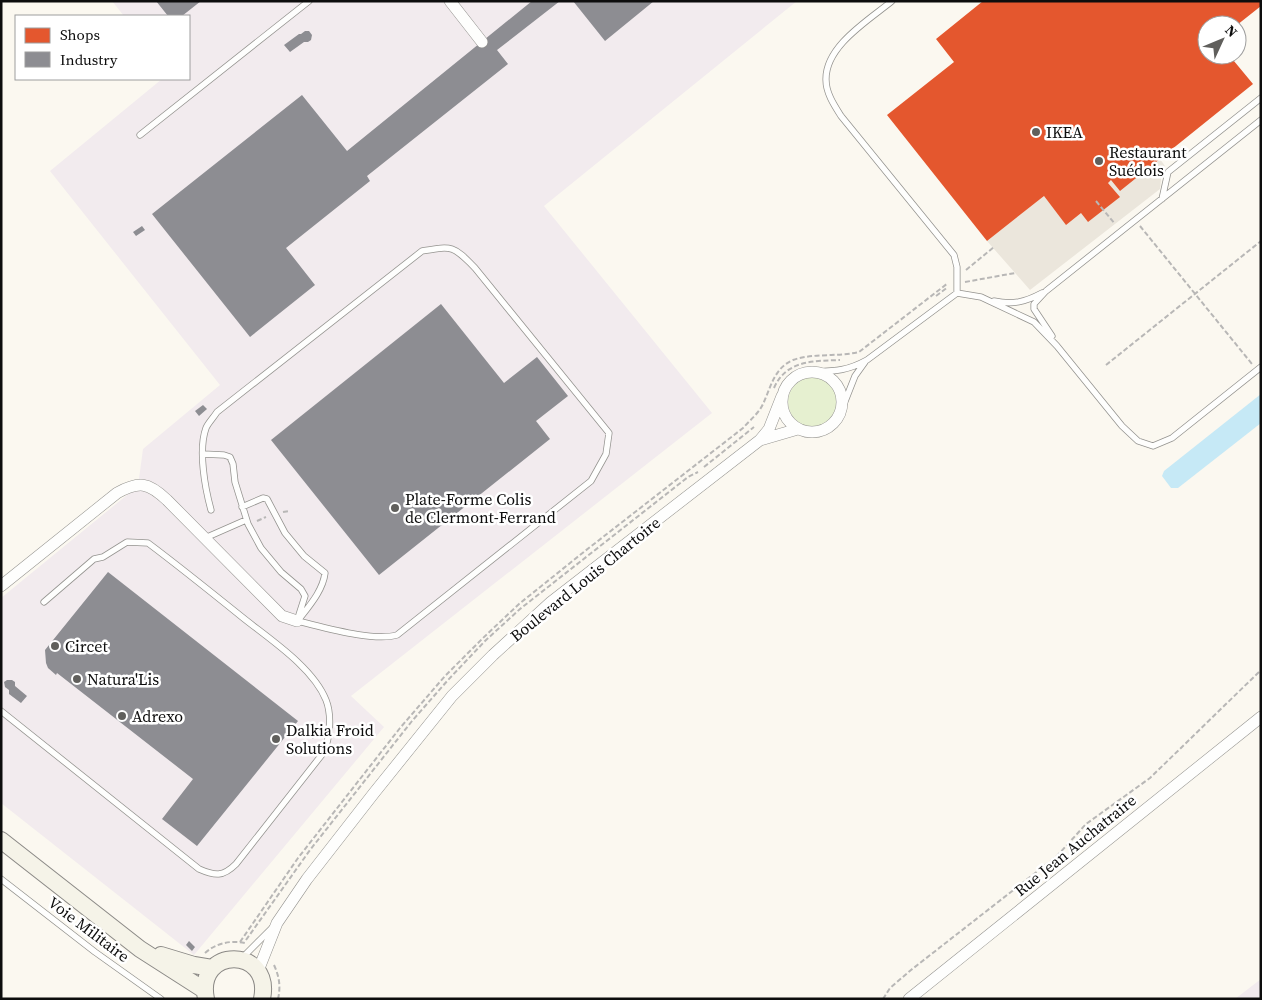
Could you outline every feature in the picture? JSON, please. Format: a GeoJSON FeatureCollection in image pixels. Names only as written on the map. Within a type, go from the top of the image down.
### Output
{"type":"FeatureCollection","features":[{"type":"Feature","properties":{"kind":"main road"},"geometry":{"type":"LineString","coordinates":[[1,840],[140,949],[205,995]]}},
{"type":"Feature","properties":{"kind":"main road"},"geometry":{"type":"LineString","coordinates":[[140,949],[194,965],[212,968]]}},
{"type":"Feature","properties":{"kind":"main road"},"geometry":{"type":"LineString","coordinates":[[205,995],[205,982],[212,968],[225,960],[240,959],[258,971],[264,989],[262,999]]}},
{"type":"Feature","properties":{"kind":"street"},"geometry":{"type":"LineString","coordinates":[[450,1],[482,42]]}},
{"type":"Feature","properties":{"kind":"street"},"geometry":{"type":"LineString","coordinates":[[760,440],[769,429],[782,396],[786,386],[793,378],[802,373],[813,372],[830,377],[841,392],[842,409],[839,418],[826,430],[808,432],[798,429],[790,423],[782,406],[782,396]]}},
{"type":"Feature","properties":{"kind":"street"},"geometry":{"type":"LineString","coordinates":[[760,440],[798,429]]}},
{"type":"Feature","properties":{"kind":"street","name":"Boulevard Louis Chartoire"},"geometry":{"type":"LineString","coordinates":[[258,971],[277,923],[307,879],[452,696],[493,654],[550,602],[760,440]]}},
{"type":"Feature","properties":{"kind":"street"},"geometry":{"type":"LineString","coordinates":[[1,586],[117,493],[132,484],[146,485],[157,490],[282,616],[297,622]]}},
{"type":"Feature","properties":{"kind":"street","name":"Rue Jean Auchatraire"},"geometry":{"type":"LineString","coordinates":[[909,999],[1261,717]]}},
{"type":"Feature","properties":{"kind":"lane"},"geometry":{"type":"LineString","coordinates":[[140,135],[309,1]]}},
{"type":"Feature","properties":{"kind":"lane"},"geometry":{"type":"LineString","coordinates":[[892,1],[837,48],[829,64],[826,80],[830,97],[841,116],[954,255],[957,267],[957,293]]}},
{"type":"Feature","properties":{"kind":"lane"},"geometry":{"type":"LineString","coordinates":[[1162,199],[1168,172],[1261,98]]}},
{"type":"Feature","properties":{"kind":"lane"},"geometry":{"type":"LineString","coordinates":[[1057,346],[1034,309],[1034,304],[1046,291],[1261,120]]}},
{"type":"Feature","properties":{"kind":"lane"},"geometry":{"type":"LineString","coordinates":[[211,510],[206,491],[203,454],[206,427],[217,412],[422,250],[446,247],[460,252],[476,268],[609,433],[606,454],[591,480],[398,635],[388,638],[297,622]]}},
{"type":"Feature","properties":{"kind":"lane"},"geometry":{"type":"LineString","coordinates":[[988,300],[1013,304],[1022,303],[1046,291]]}},
{"type":"Feature","properties":{"kind":"lane"},"geometry":{"type":"LineString","coordinates":[[813,372],[851,369],[867,360],[957,293],[969,294],[988,300],[1034,322],[1057,346],[1122,426],[1138,441],[1153,446],[1172,438],[1259,368]]}},
{"type":"Feature","properties":{"kind":"lane"},"geometry":{"type":"LineString","coordinates":[[842,409],[855,376],[867,360]]}},
{"type":"Feature","properties":{"kind":"lane"},"geometry":{"type":"LineString","coordinates":[[203,454],[230,457],[246,520],[261,548],[281,572],[301,589],[305,596],[297,622]]}},
{"type":"Feature","properties":{"kind":"lane"},"geometry":{"type":"LineString","coordinates":[[242,507],[263,498],[267,499],[284,533],[304,556],[325,574],[322,584],[311,604],[297,622]]}},
{"type":"Feature","properties":{"kind":"lane"},"geometry":{"type":"LineString","coordinates":[[205,538],[246,520]]}},
{"type":"Feature","properties":{"kind":"lane"},"geometry":{"type":"LineString","coordinates":[[1,711],[199,869],[210,874],[220,874],[236,864],[327,746],[329,735],[328,708],[326,700],[316,682],[294,658],[148,544],[128,542],[103,557],[94,559],[44,602]]}},
{"type":"Feature","properties":{"kind":"lane","name":"Voie Militaire"},"geometry":{"type":"LineString","coordinates":[[1,879],[95,952],[161,999]]}},
{"type":"Feature","properties":{"kind":"lane"},"geometry":{"type":"LineString","coordinates":[[240,959],[277,923]]}},
{"type":"Feature","properties":{"kind":"path"},"geometry":{"type":"LineString","coordinates":[[1096,201],[1121,232]]}},
{"type":"Feature","properties":{"kind":"path"},"geometry":{"type":"LineString","coordinates":[[1135,221],[1259,368]]}},
{"type":"Feature","properties":{"kind":"path"},"geometry":{"type":"LineString","coordinates":[[1106,366],[1261,241]]}},
{"type":"Feature","properties":{"kind":"path"},"geometry":{"type":"LineString","coordinates":[[957,277],[994,247]]}},
{"type":"Feature","properties":{"kind":"path"},"geometry":{"type":"LineString","coordinates":[[883,999],[890,988],[911,970],[1056,856],[1086,824],[1150,778],[1261,670]]}},
{"type":"Feature","properties":{"kind":"shaded area"},"geometry":{"type":"Polygon","coordinates":[[[112,1],[797,1],[544,206],[712,413],[351,696],[384,727],[194,955],[1,803],[1,598],[138,486],[143,449],[220,385],[50,171],[161,80],[190,80],[190,15],[123,15],[112,1]]]}},
{"type":"Feature","properties":{"kind":"shaded area"},"geometry":{"type":"Polygon","coordinates":[[[1152,148],[1165,166],[1162,170],[1160,189],[1030,290],[987,241],[1044,196],[1066,224],[1112,188],[1108,183],[1152,148]]]}},
{"type":"Feature","properties":{"kind":"shaded area"},"geometry":{"type":"Polygon","coordinates":[[[1261,979],[1261,999],[1235,999],[1261,979]]]}},
{"type":"Feature","properties":{"kind":"green space"},"geometry":{"type":"Polygon","coordinates":[[[813,377],[823,379],[831,384],[836,392],[838,402],[836,412],[831,420],[823,425],[813,427],[803,425],[795,420],[790,412],[788,402],[790,392],[795,384],[803,379],[813,377]]]}},
{"type":"Feature","properties":{"kind":"water"},"geometry":{"type":"Polygon","coordinates":[[[1261,394],[1261,423],[1178,488],[1171,488],[1162,476],[1164,471],[1261,394]]]}},
{"type":"Feature","properties":{"kind":"building: Shops","name":"IKEA"},"geometry":{"type":"Polygon","coordinates":[[[983,1],[1261,1],[1261,6],[1247,17],[1247,15],[1197,15],[1197,65],[1237,65],[1253,84],[1120,191],[1111,180],[1108,183],[1120,197],[1088,222],[1081,213],[1066,225],[1044,196],[987,241],[887,115],[954,62],[936,39],[983,1]]]}},
{"type":"Feature","properties":{"kind":"building: Industry"},"geometry":{"type":"Polygon","coordinates":[[[156,1],[201,1],[183,15],[167,15],[156,1]]]}},
{"type":"Feature","properties":{"kind":"building: Industry"},"geometry":{"type":"Polygon","coordinates":[[[532,1],[560,1],[497,50],[508,64],[367,176],[370,181],[286,248],[315,285],[250,337],[152,214],[302,95],[347,151],[532,1]]]}},
{"type":"Feature","properties":{"kind":"building: Industry"},"geometry":{"type":"Polygon","coordinates":[[[573,1],[654,1],[605,41],[573,1]]]}},
{"type":"Feature","properties":{"kind":"building: Industry"},"geometry":{"type":"Polygon","coordinates":[[[305,31],[309,31],[312,35],[311,40],[304,42],[290,52],[284,45],[305,31]]]}},
{"type":"Feature","properties":{"kind":"building: Industry"},"geometry":{"type":"Polygon","coordinates":[[[142,226],[145,230],[136,236],[133,232],[142,226]]]}},
{"type":"Feature","properties":{"kind":"building: Industry","name":"Plate-Forme Colis de Clermont-Ferrand"},"geometry":{"type":"Polygon","coordinates":[[[441,304],[504,383],[537,357],[568,396],[536,421],[550,439],[379,575],[271,440],[441,304]]]}},
{"type":"Feature","properties":{"kind":"building: Industry"},"geometry":{"type":"Polygon","coordinates":[[[203,405],[207,409],[199,416],[195,411],[203,405]]]}},
{"type":"Feature","properties":{"kind":"building: Industry"},"geometry":{"type":"Polygon","coordinates":[[[108,572],[298,721],[197,846],[162,819],[193,779],[57,673],[56,675],[48,668],[46,663],[45,650],[108,572]]]}},
{"type":"Feature","properties":{"kind":"building: Industry"},"geometry":{"type":"Polygon","coordinates":[[[7,680],[15,682],[15,686],[27,696],[21,703],[9,694],[9,690],[5,687],[4,682],[7,680]]]}},
{"type":"Feature","properties":{"kind":"building: Industry"},"geometry":{"type":"Polygon","coordinates":[[[308,730],[315,736],[313,739],[306,733],[308,730]]]}},
{"type":"Feature","properties":{"kind":"building: Industry"},"geometry":{"type":"Polygon","coordinates":[[[189,941],[195,947],[192,951],[186,945],[189,941]]]}},
{"type":"Feature","properties":{"kind":"place","name":"IKEA"},"geometry":{"type":"Point","coordinates":[1036,132]}},
{"type":"Feature","properties":{"kind":"place","name":"Restaurant Suédois"},"geometry":{"type":"Point","coordinates":[1099,161]}},
{"type":"Feature","properties":{"kind":"place","name":"Plate-Forme Colis de Clermont-Ferrand"},"geometry":{"type":"Point","coordinates":[395,508]}},
{"type":"Feature","properties":{"kind":"place","name":"Circet"},"geometry":{"type":"Point","coordinates":[55,646]}},
{"type":"Feature","properties":{"kind":"place","name":"Natura'Lis"},"geometry":{"type":"Point","coordinates":[77,679]}},
{"type":"Feature","properties":{"kind":"place","name":"Adrexo"},"geometry":{"type":"Point","coordinates":[122,716]}},
{"type":"Feature","properties":{"kind":"place","name":"Dalkia Froid Solutions"},"geometry":{"type":"Point","coordinates":[276,739]}}]}
